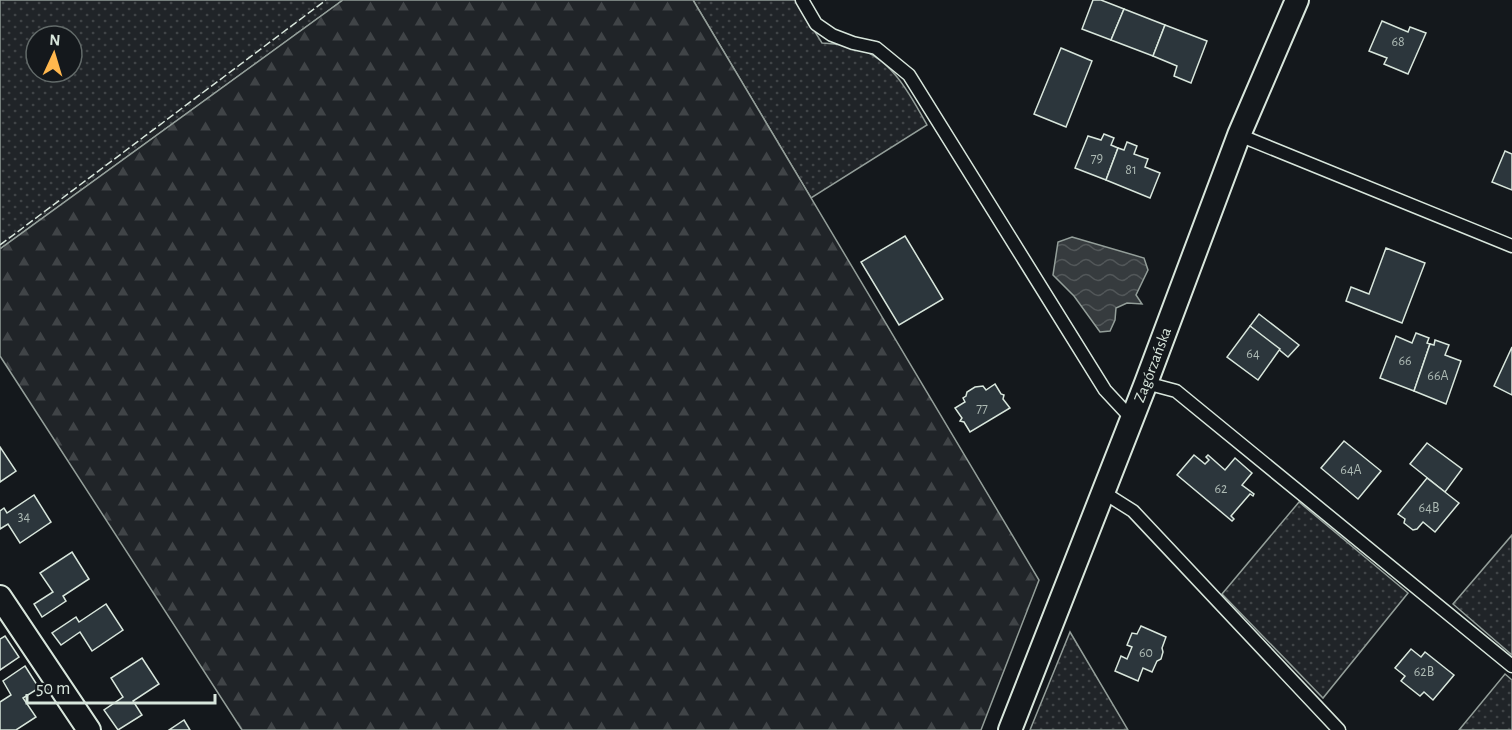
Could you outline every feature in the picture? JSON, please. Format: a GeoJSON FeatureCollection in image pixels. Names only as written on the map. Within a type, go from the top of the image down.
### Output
{"type":"FeatureCollection","features":[{"type":"Feature","properties":{"kind":"street","name":"Zagórzańska"},"geometry":{"type":"LineString","coordinates":[[1010,730],[1146,383],[1239,135],[1297,0]]}},
{"type":"Feature","properties":{"kind":"street"},"geometry":{"type":"LineString","coordinates":[[0,597],[89,730]]}},
{"type":"Feature","properties":{"kind":"lane"},"geometry":{"type":"LineString","coordinates":[[802,0],[816,24],[832,35],[876,48],[909,75],[1105,390],[1132,419]]}},
{"type":"Feature","properties":{"kind":"lane"},"geometry":{"type":"LineString","coordinates":[[1239,135],[1512,246]]}},
{"type":"Feature","properties":{"kind":"lane"},"geometry":{"type":"LineString","coordinates":[[1146,383],[1176,391],[1512,666]]}},
{"type":"Feature","properties":{"kind":"lane"},"geometry":{"type":"LineString","coordinates":[[1103,492],[1133,511],[1339,730]]}},
{"type":"Feature","properties":{"kind":"green space"},"geometry":{"type":"Polygon","coordinates":[[[0,0],[343,0],[0,249],[0,0]]]}},
{"type":"Feature","properties":{"kind":"green space"},"geometry":{"type":"Polygon","coordinates":[[[343,0],[693,0],[1039,580],[981,730],[242,730],[0,356],[0,249],[343,0]]]}},
{"type":"Feature","properties":{"kind":"green space"},"geometry":{"type":"Polygon","coordinates":[[[693,0],[795,0],[822,43],[847,45],[864,51],[887,66],[897,76],[927,125],[811,198],[693,0]]]}},
{"type":"Feature","properties":{"kind":"green space"},"geometry":{"type":"Polygon","coordinates":[[[1299,502],[1408,593],[1323,698],[1222,594],[1299,502]]]}},
{"type":"Feature","properties":{"kind":"green space"},"geometry":{"type":"Polygon","coordinates":[[[1512,535],[1512,655],[1453,604],[1512,535]]]}},
{"type":"Feature","properties":{"kind":"green space"},"geometry":{"type":"Polygon","coordinates":[[[1070,632],[1128,730],[1030,730],[1070,632]]]}},
{"type":"Feature","properties":{"kind":"green space"},"geometry":{"type":"Polygon","coordinates":[[[1505,674],[1512,680],[1512,730],[1459,730],[1505,674]]]}},
{"type":"Feature","properties":{"kind":"water"},"geometry":{"type":"Polygon","coordinates":[[[1072,237],[1144,258],[1148,270],[1136,295],[1142,304],[1127,303],[1116,308],[1115,320],[1110,331],[1100,332],[1074,296],[1053,275],[1058,242],[1072,237]]]}},
{"type":"Feature","properties":{"kind":"building"},"geometry":{"type":"Polygon","coordinates":[[[1093,0],[1101,0],[1124,9],[1111,40],[1082,29],[1093,0]]]}},
{"type":"Feature","properties":{"kind":"building"},"geometry":{"type":"Polygon","coordinates":[[[1124,9],[1165,25],[1153,56],[1111,40],[1124,9]]]}},
{"type":"Feature","properties":{"kind":"building"},"geometry":{"type":"Polygon","coordinates":[[[1382,21],[1408,32],[1410,27],[1426,33],[1408,74],[1384,64],[1387,58],[1369,51],[1382,21]]]}},
{"type":"Feature","properties":{"kind":"building"},"geometry":{"type":"Polygon","coordinates":[[[1165,25],[1207,41],[1191,83],[1174,76],[1177,66],[1153,56],[1165,25]]]}},
{"type":"Feature","properties":{"kind":"building"},"geometry":{"type":"Polygon","coordinates":[[[1061,48],[1092,61],[1066,127],[1034,114],[1061,48]]]}},
{"type":"Feature","properties":{"kind":"building"},"geometry":{"type":"Polygon","coordinates":[[[1104,134],[1114,138],[1111,145],[1118,148],[1106,180],[1075,168],[1088,136],[1101,140],[1104,134]]]}},
{"type":"Feature","properties":{"kind":"building"},"geometry":{"type":"Polygon","coordinates":[[[1127,142],[1137,146],[1134,154],[1148,159],[1145,167],[1160,173],[1150,198],[1106,180],[1118,148],[1124,150],[1127,142]]]}},
{"type":"Feature","properties":{"kind":"building"},"geometry":{"type":"Polygon","coordinates":[[[1505,151],[1512,154],[1512,190],[1492,182],[1505,151]]]}},
{"type":"Feature","properties":{"kind":"building"},"geometry":{"type":"Polygon","coordinates":[[[905,236],[943,299],[899,325],[861,262],[905,236]]]}},
{"type":"Feature","properties":{"kind":"building"},"geometry":{"type":"Polygon","coordinates":[[[1386,248],[1425,263],[1402,323],[1346,301],[1351,287],[1369,294],[1386,248]]]}},
{"type":"Feature","properties":{"kind":"building"},"geometry":{"type":"Polygon","coordinates":[[[1259,314],[1299,345],[1288,357],[1250,326],[1259,314]]]}},
{"type":"Feature","properties":{"kind":"building"},"geometry":{"type":"Polygon","coordinates":[[[1250,326],[1280,349],[1258,380],[1227,357],[1250,326]]]}},
{"type":"Feature","properties":{"kind":"building"},"geometry":{"type":"Polygon","coordinates":[[[1416,333],[1429,338],[1427,343],[1430,344],[1414,391],[1380,378],[1396,336],[1412,343],[1416,333]]]}},
{"type":"Feature","properties":{"kind":"building"},"geometry":{"type":"Polygon","coordinates":[[[1435,340],[1449,345],[1445,355],[1461,361],[1446,404],[1414,391],[1430,344],[1434,345],[1435,340]]]}},
{"type":"Feature","properties":{"kind":"building"},"geometry":{"type":"Polygon","coordinates":[[[1512,347],[1512,395],[1494,386],[1512,347]]]}},
{"type":"Feature","properties":{"kind":"building"},"geometry":{"type":"Polygon","coordinates":[[[995,384],[1004,395],[1003,399],[1010,408],[970,432],[964,422],[960,421],[962,418],[955,408],[965,402],[963,398],[967,392],[975,387],[983,386],[986,390],[995,384]]]}},
{"type":"Feature","properties":{"kind":"building"},"geometry":{"type":"Polygon","coordinates":[[[1344,441],[1381,471],[1358,499],[1321,468],[1344,441]]]}},
{"type":"Feature","properties":{"kind":"building"},"geometry":{"type":"Polygon","coordinates":[[[1427,443],[1462,469],[1445,492],[1410,464],[1427,443]]]}},
{"type":"Feature","properties":{"kind":"building"},"geometry":{"type":"Polygon","coordinates":[[[0,447],[16,471],[0,482],[0,447]]]}},
{"type":"Feature","properties":{"kind":"building"},"geometry":{"type":"Polygon","coordinates":[[[1194,455],[1205,464],[1209,460],[1206,457],[1208,455],[1225,470],[1235,458],[1252,473],[1242,485],[1254,494],[1253,496],[1250,494],[1231,516],[1234,519],[1232,521],[1177,475],[1194,455]]]}},
{"type":"Feature","properties":{"kind":"building"},"geometry":{"type":"Polygon","coordinates":[[[1427,478],[1459,503],[1435,532],[1423,522],[1413,530],[1398,514],[1427,478]]]}},
{"type":"Feature","properties":{"kind":"building"},"geometry":{"type":"Polygon","coordinates":[[[34,495],[51,522],[20,543],[8,524],[0,529],[0,511],[4,508],[7,513],[34,495]]]}},
{"type":"Feature","properties":{"kind":"building"},"geometry":{"type":"Polygon","coordinates":[[[72,552],[89,579],[63,596],[66,601],[42,617],[34,604],[53,592],[40,573],[72,552]]]}},
{"type":"Feature","properties":{"kind":"building"},"geometry":{"type":"Polygon","coordinates":[[[106,604],[123,630],[92,651],[80,632],[61,645],[52,633],[76,617],[79,622],[106,604]]]}},
{"type":"Feature","properties":{"kind":"building"},"geometry":{"type":"Polygon","coordinates":[[[1141,626],[1166,637],[1161,659],[1157,661],[1152,672],[1143,668],[1138,681],[1115,671],[1121,656],[1127,659],[1132,647],[1127,645],[1132,633],[1137,634],[1141,626]]]}},
{"type":"Feature","properties":{"kind":"building"},"geometry":{"type":"Polygon","coordinates":[[[5,636],[19,657],[0,670],[0,639],[5,636]]]}},
{"type":"Feature","properties":{"kind":"building"},"geometry":{"type":"Polygon","coordinates":[[[1411,649],[1421,657],[1425,652],[1454,675],[1433,700],[1424,692],[1420,696],[1401,681],[1405,676],[1395,668],[1411,649]]]}},
{"type":"Feature","properties":{"kind":"building"},"geometry":{"type":"Polygon","coordinates":[[[142,658],[159,684],[133,701],[142,715],[118,730],[104,710],[123,697],[111,678],[142,658]]]}},
{"type":"Feature","properties":{"kind":"building"},"geometry":{"type":"Polygon","coordinates":[[[25,666],[39,688],[23,698],[36,717],[16,730],[0,730],[0,702],[11,695],[3,681],[25,666]]]}},
{"type":"Feature","properties":{"kind":"building"},"geometry":{"type":"Polygon","coordinates":[[[184,720],[190,730],[169,730],[184,720]]]}},
{"type":"Feature","properties":{"kind":"fence"},"geometry":{"type":"LineString","coordinates":[[0,245],[326,0]]}}]}
